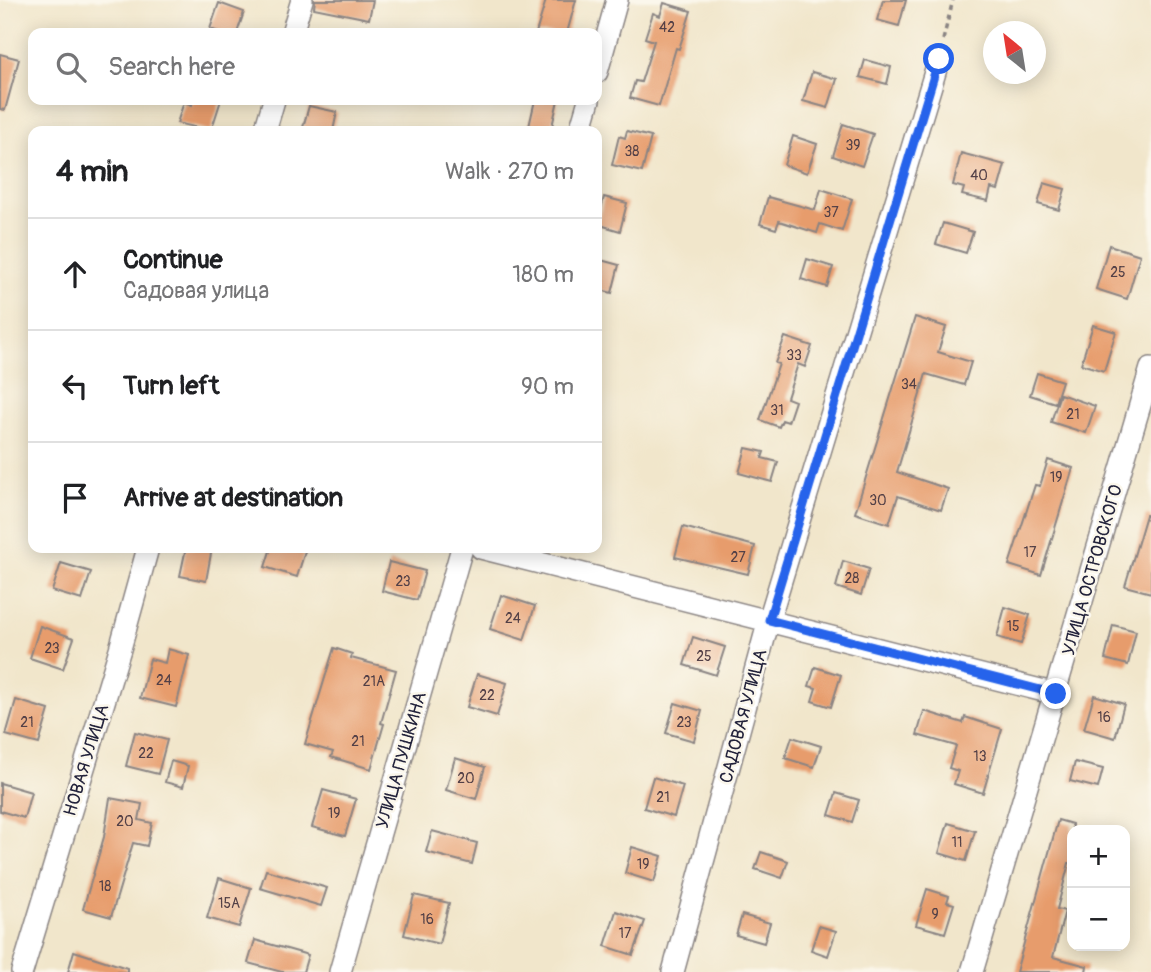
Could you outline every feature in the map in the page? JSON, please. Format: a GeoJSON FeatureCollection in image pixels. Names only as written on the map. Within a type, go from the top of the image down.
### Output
{"type":"FeatureCollection","features":[{"type":"Feature","properties":{"kind":"street"},"geometry":{"type":"LineString","coordinates":[[294,28],[302,0]]}},
{"type":"Feature","properties":{"kind":"street"},"geometry":{"type":"LineString","coordinates":[[602,54],[617,0]]}},
{"type":"Feature","properties":{"kind":"street","name":"САДОВАЯ УЛИЦА"},"geometry":{"type":"LineString","coordinates":[[673,972],[769,620],[939,59]]}},
{"type":"Feature","properties":{"kind":"street"},"geometry":{"type":"LineString","coordinates":[[266,126],[273,105]]}},
{"type":"Feature","properties":{"kind":"street"},"geometry":{"type":"LineString","coordinates":[[581,126],[588,105]]}},
{"type":"Feature","properties":{"kind":"street","name":"УЛИЦА ОСТРОВСКОГО"},"geometry":{"type":"LineString","coordinates":[[972,972],[1151,368]]}},
{"type":"Feature","properties":{"kind":"street","name":"НОВАЯ УЛИЦА"},"geometry":{"type":"LineString","coordinates":[[22,972],[148,553]]}},
{"type":"Feature","properties":{"kind":"street","name":"УЛИЦА ПУШКИНА"},"geometry":{"type":"LineString","coordinates":[[340,972],[461,553]]}},
{"type":"Feature","properties":{"kind":"street"},"geometry":{"type":"LineString","coordinates":[[501,553],[1056,694]]}},
{"type":"Feature","properties":{"kind":"path"},"geometry":{"type":"LineString","coordinates":[[939,59],[953,0]]}},
{"type":"Feature","properties":{"kind":"building"},"geometry":{"type":"Polygon","coordinates":[[[315,0],[373,0],[369,19],[314,8],[315,0]]]}},
{"type":"Feature","properties":{"kind":"building"},"geometry":{"type":"Polygon","coordinates":[[[546,0],[576,0],[568,28],[538,28],[546,0]]]}},
{"type":"Feature","properties":{"kind":"building"},"geometry":{"type":"Polygon","coordinates":[[[883,0],[906,0],[899,26],[877,20],[883,0]]]}},
{"type":"Feature","properties":{"kind":"building"},"geometry":{"type":"Polygon","coordinates":[[[219,3],[244,12],[239,28],[210,28],[219,3]]]}},
{"type":"Feature","properties":{"kind":"building"},"geometry":{"type":"Polygon","coordinates":[[[664,3],[691,11],[679,49],[676,48],[659,106],[630,98],[635,81],[641,82],[654,41],[645,38],[653,13],[660,16],[664,3]]]}},
{"type":"Feature","properties":{"kind":"building"},"geometry":{"type":"Polygon","coordinates":[[[0,54],[19,59],[5,110],[0,109],[0,54]]]}},
{"type":"Feature","properties":{"kind":"building"},"geometry":{"type":"Polygon","coordinates":[[[865,60],[891,67],[887,84],[860,77],[865,60]]]}},
{"type":"Feature","properties":{"kind":"building"},"geometry":{"type":"Polygon","coordinates":[[[812,72],[837,79],[828,108],[803,101],[812,72]]]}},
{"type":"Feature","properties":{"kind":"building"},"geometry":{"type":"Polygon","coordinates":[[[183,105],[219,105],[213,126],[177,123],[183,105]]]}},
{"type":"Feature","properties":{"kind":"building"},"geometry":{"type":"Polygon","coordinates":[[[534,105],[557,105],[552,126],[529,126],[534,105]]]}},
{"type":"Feature","properties":{"kind":"building"},"geometry":{"type":"Polygon","coordinates":[[[309,106],[337,112],[334,126],[303,126],[309,106]]]}},
{"type":"Feature","properties":{"kind":"building"},"geometry":{"type":"Polygon","coordinates":[[[843,124],[873,134],[862,166],[833,156],[843,124]]]}},
{"type":"Feature","properties":{"kind":"building"},"geometry":{"type":"Polygon","coordinates":[[[627,131],[651,137],[642,172],[612,165],[619,136],[625,138],[627,131]]]}},
{"type":"Feature","properties":{"kind":"building"},"geometry":{"type":"Polygon","coordinates":[[[793,136],[817,144],[807,173],[784,165],[793,136]]]}},
{"type":"Feature","properties":{"kind":"building"},"geometry":{"type":"Polygon","coordinates":[[[961,153],[1005,165],[998,190],[991,188],[988,201],[962,195],[964,188],[953,185],[961,153]]]}},
{"type":"Feature","properties":{"kind":"building"},"geometry":{"type":"Polygon","coordinates":[[[1044,183],[1065,189],[1059,210],[1038,204],[1044,183]]]}},
{"type":"Feature","properties":{"kind":"building"},"geometry":{"type":"Polygon","coordinates":[[[821,189],[852,199],[842,231],[820,224],[817,233],[779,221],[776,229],[760,224],[768,197],[815,210],[821,189]]]}},
{"type":"Feature","properties":{"kind":"building"},"geometry":{"type":"Polygon","coordinates":[[[604,197],[627,203],[620,231],[602,226],[604,197]]]}},
{"type":"Feature","properties":{"kind":"building"},"geometry":{"type":"Polygon","coordinates":[[[943,223],[973,232],[966,253],[936,244],[943,223]]]}},
{"type":"Feature","properties":{"kind":"building"},"geometry":{"type":"Polygon","coordinates":[[[1109,245],[1140,255],[1127,299],[1096,289],[1109,245]]]}},
{"type":"Feature","properties":{"kind":"building"},"geometry":{"type":"Polygon","coordinates":[[[807,259],[833,267],[827,287],[801,279],[807,259]]]}},
{"type":"Feature","properties":{"kind":"building"},"geometry":{"type":"Polygon","coordinates":[[[602,260],[619,265],[612,293],[602,290],[602,260]]]}},
{"type":"Feature","properties":{"kind":"building"},"geometry":{"type":"Polygon","coordinates":[[[915,317],[946,327],[938,352],[971,362],[964,385],[926,374],[897,472],[948,489],[941,510],[898,496],[889,524],[855,513],[915,317]]]}},
{"type":"Feature","properties":{"kind":"building"},"geometry":{"type":"Polygon","coordinates":[[[1093,325],[1116,332],[1104,371],[1081,364],[1093,325]]]}},
{"type":"Feature","properties":{"kind":"building"},"geometry":{"type":"Polygon","coordinates":[[[785,337],[812,346],[805,367],[798,364],[787,398],[795,401],[788,422],[782,420],[779,427],[760,420],[785,337]]]}},
{"type":"Feature","properties":{"kind":"building"},"geometry":{"type":"Polygon","coordinates":[[[1037,373],[1062,381],[1055,403],[1030,395],[1037,373]]]}},
{"type":"Feature","properties":{"kind":"building"},"geometry":{"type":"Polygon","coordinates":[[[1060,394],[1095,406],[1086,433],[1051,422],[1060,394]]]}},
{"type":"Feature","properties":{"kind":"building"},"geometry":{"type":"Polygon","coordinates":[[[746,448],[764,452],[762,458],[778,462],[772,482],[739,473],[746,448]]]}},
{"type":"Feature","properties":{"kind":"building"},"geometry":{"type":"Polygon","coordinates":[[[1048,460],[1073,468],[1041,575],[1009,565],[1035,485],[1040,486],[1048,460]]]}},
{"type":"Feature","properties":{"kind":"building"},"geometry":{"type":"Polygon","coordinates":[[[1146,515],[1151,516],[1151,593],[1125,586],[1146,515]]]}},
{"type":"Feature","properties":{"kind":"building"},"geometry":{"type":"Polygon","coordinates":[[[683,527],[755,546],[748,574],[675,557],[683,527]]]}},
{"type":"Feature","properties":{"kind":"building"},"geometry":{"type":"Polygon","coordinates":[[[185,553],[211,553],[206,581],[180,576],[185,553]]]}},
{"type":"Feature","properties":{"kind":"building"},"geometry":{"type":"Polygon","coordinates":[[[269,553],[304,553],[297,577],[265,567],[269,553]]]}},
{"type":"Feature","properties":{"kind":"building"},"geometry":{"type":"Polygon","coordinates":[[[843,561],[869,569],[861,595],[836,587],[843,561]]]}},
{"type":"Feature","properties":{"kind":"building"},"geometry":{"type":"Polygon","coordinates":[[[389,562],[425,571],[417,600],[382,591],[389,562]]]}},
{"type":"Feature","properties":{"kind":"building"},"geometry":{"type":"Polygon","coordinates":[[[61,563],[91,572],[82,600],[52,591],[61,563]]]}},
{"type":"Feature","properties":{"kind":"building"},"geometry":{"type":"Polygon","coordinates":[[[501,595],[535,606],[524,640],[490,629],[501,595]]]}},
{"type":"Feature","properties":{"kind":"building"},"geometry":{"type":"Polygon","coordinates":[[[1005,607],[1030,615],[1021,644],[997,637],[1005,607]]]}},
{"type":"Feature","properties":{"kind":"building"},"geometry":{"type":"Polygon","coordinates":[[[1113,625],[1136,631],[1128,665],[1105,659],[1113,625]]]}},
{"type":"Feature","properties":{"kind":"building"},"geometry":{"type":"Polygon","coordinates":[[[40,626],[74,638],[63,669],[30,658],[40,626]]]}},
{"type":"Feature","properties":{"kind":"building"},"geometry":{"type":"Polygon","coordinates":[[[693,637],[725,647],[716,675],[684,665],[693,637]]]}},
{"type":"Feature","properties":{"kind":"building"},"geometry":{"type":"Polygon","coordinates":[[[334,648],[352,654],[351,658],[396,670],[371,769],[331,757],[333,752],[305,744],[334,648]]]}},
{"type":"Feature","properties":{"kind":"building"},"geometry":{"type":"Polygon","coordinates":[[[168,649],[189,655],[176,707],[140,698],[150,659],[165,663],[168,649]]]}},
{"type":"Feature","properties":{"kind":"building"},"geometry":{"type":"Polygon","coordinates":[[[815,667],[841,675],[831,707],[812,701],[816,688],[809,686],[815,667]]]}},
{"type":"Feature","properties":{"kind":"building"},"geometry":{"type":"Polygon","coordinates":[[[477,674],[507,683],[497,716],[467,707],[477,674]]]}},
{"type":"Feature","properties":{"kind":"building"},"geometry":{"type":"Polygon","coordinates":[[[1094,695],[1124,704],[1115,738],[1084,729],[1094,695]]]}},
{"type":"Feature","properties":{"kind":"building"},"geometry":{"type":"Polygon","coordinates":[[[16,700],[49,710],[39,744],[6,735],[16,700]]]}},
{"type":"Feature","properties":{"kind":"building"},"geometry":{"type":"Polygon","coordinates":[[[675,703],[702,711],[694,741],[666,733],[675,703]]]}},
{"type":"Feature","properties":{"kind":"building"},"geometry":{"type":"Polygon","coordinates":[[[924,711],[963,723],[965,717],[1002,729],[983,793],[954,784],[958,771],[949,768],[956,746],[917,735],[924,711]]]}},
{"type":"Feature","properties":{"kind":"building"},"geometry":{"type":"Polygon","coordinates":[[[135,732],[167,740],[158,774],[126,766],[135,732]]]}},
{"type":"Feature","properties":{"kind":"building"},"geometry":{"type":"Polygon","coordinates":[[[792,737],[821,746],[814,767],[785,758],[792,737]]]}},
{"type":"Feature","properties":{"kind":"building"},"geometry":{"type":"Polygon","coordinates":[[[455,758],[485,767],[476,799],[446,790],[455,758]]]}},
{"type":"Feature","properties":{"kind":"building"},"geometry":{"type":"Polygon","coordinates":[[[171,761],[188,766],[183,787],[165,782],[171,761]]]}},
{"type":"Feature","properties":{"kind":"building"},"geometry":{"type":"Polygon","coordinates":[[[1075,762],[1103,769],[1098,788],[1070,781],[1075,762]]]}},
{"type":"Feature","properties":{"kind":"building"},"geometry":{"type":"Polygon","coordinates":[[[653,777],[683,786],[674,817],[644,808],[653,777]]]}},
{"type":"Feature","properties":{"kind":"building"},"geometry":{"type":"Polygon","coordinates":[[[0,783],[31,792],[24,818],[0,811],[0,783]]]}},
{"type":"Feature","properties":{"kind":"building"},"geometry":{"type":"Polygon","coordinates":[[[323,790],[356,799],[345,836],[312,827],[323,790]]]}},
{"type":"Feature","properties":{"kind":"building"},"geometry":{"type":"Polygon","coordinates":[[[836,793],[859,800],[852,822],[829,815],[836,793]]]}},
{"type":"Feature","properties":{"kind":"building"},"geometry":{"type":"Polygon","coordinates":[[[110,798],[142,804],[139,820],[152,823],[147,846],[133,843],[111,917],[83,909],[104,837],[110,798]]]}},
{"type":"Feature","properties":{"kind":"building"},"geometry":{"type":"Polygon","coordinates":[[[1058,820],[1072,824],[1067,825],[1067,871],[1057,909],[1065,911],[1053,957],[1087,966],[1086,972],[1016,972],[1058,820]]]}},
{"type":"Feature","properties":{"kind":"building"},"geometry":{"type":"Polygon","coordinates":[[[948,823],[975,831],[966,861],[939,853],[948,823]]]}},
{"type":"Feature","properties":{"kind":"building"},"geometry":{"type":"Polygon","coordinates":[[[432,831],[477,843],[472,864],[426,852],[432,831]]]}},
{"type":"Feature","properties":{"kind":"building"},"geometry":{"type":"Polygon","coordinates":[[[632,847],[662,856],[654,882],[625,873],[632,847]]]}},
{"type":"Feature","properties":{"kind":"building"},"geometry":{"type":"Polygon","coordinates":[[[761,852],[788,861],[782,878],[755,869],[761,852]]]}},
{"type":"Feature","properties":{"kind":"building"},"geometry":{"type":"Polygon","coordinates":[[[266,870],[327,888],[321,906],[260,888],[266,870]]]}},
{"type":"Feature","properties":{"kind":"building"},"geometry":{"type":"Polygon","coordinates":[[[219,878],[251,888],[239,927],[207,918],[219,878]]]}},
{"type":"Feature","properties":{"kind":"building"},"geometry":{"type":"Polygon","coordinates":[[[927,889],[949,896],[947,902],[954,904],[945,933],[916,925],[927,889]]]}},
{"type":"Feature","properties":{"kind":"building"},"geometry":{"type":"Polygon","coordinates":[[[414,895],[449,903],[439,944],[404,935],[414,895]]]}},
{"type":"Feature","properties":{"kind":"building"},"geometry":{"type":"Polygon","coordinates":[[[616,911],[645,921],[633,955],[605,946],[616,911]]]}},
{"type":"Feature","properties":{"kind":"building"},"geometry":{"type":"Polygon","coordinates":[[[742,915],[770,923],[764,943],[736,935],[742,915]]]}},
{"type":"Feature","properties":{"kind":"building"},"geometry":{"type":"Polygon","coordinates":[[[819,926],[836,931],[828,956],[811,950],[819,926]]]}},
{"type":"Feature","properties":{"kind":"building"},"geometry":{"type":"Polygon","coordinates":[[[255,940],[308,955],[303,972],[282,972],[248,963],[255,940]]]}},
{"type":"Feature","properties":{"kind":"building"},"geometry":{"type":"Polygon","coordinates":[[[74,951],[127,968],[127,972],[68,972],[74,951]]]}},
{"type":"Feature","properties":{"kind":"route"},"geometry":{"type":"LineString","coordinates":[[939,59],[769,620],[1056,694]]}}]}
